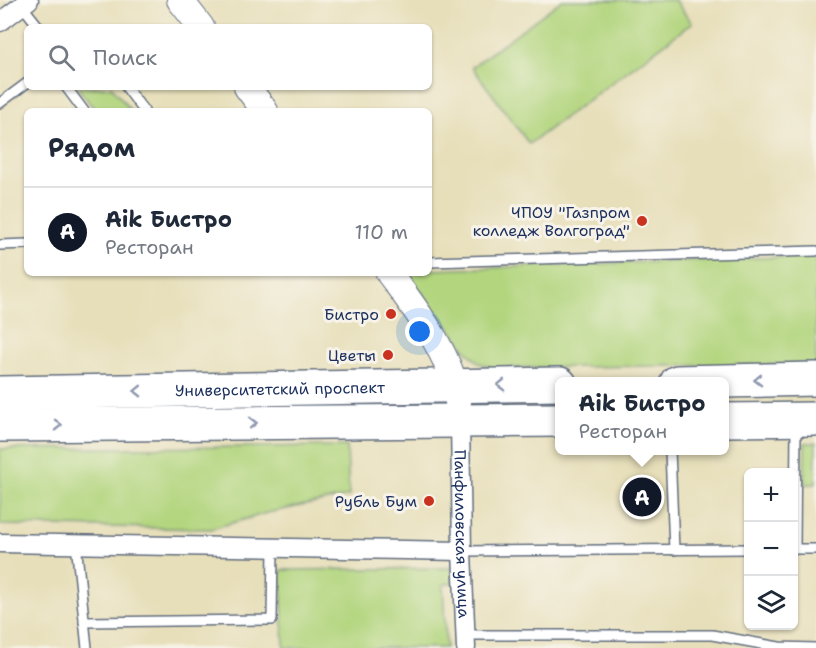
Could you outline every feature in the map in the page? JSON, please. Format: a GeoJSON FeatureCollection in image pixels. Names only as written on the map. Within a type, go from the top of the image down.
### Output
{"type":"FeatureCollection","features":[{"type":"Feature","properties":{"kind":"highway"},"geometry":{"type":"LineString","coordinates":[[729,380],[816,379]]}},
{"type":"Feature","properties":{"kind":"highway","name":"Университетский проспект"},"geometry":{"type":"LineString","coordinates":[[0,393],[555,384]]}},
{"type":"Feature","properties":{"kind":"highway","name":"Университетский проспект"},"geometry":{"type":"LineString","coordinates":[[0,425],[555,420]]}},
{"type":"Feature","properties":{"kind":"highway"},"geometry":{"type":"LineString","coordinates":[[729,420],[806,420]]}},
{"type":"Feature","properties":{"kind":"street"},"geometry":{"type":"LineString","coordinates":[[180,0],[199,24]]}},
{"type":"Feature","properties":{"kind":"street"},"geometry":{"type":"LineString","coordinates":[[0,22],[23,2]]}},
{"type":"Feature","properties":{"kind":"street"},"geometry":{"type":"LineString","coordinates":[[249,90],[263,108]]}},
{"type":"Feature","properties":{"kind":"street"},"geometry":{"type":"LineString","coordinates":[[391,276],[429,327],[456,386],[460,420]]}},
{"type":"Feature","properties":{"kind":"street","name":"Панфиловская улица"},"geometry":{"type":"LineString","coordinates":[[460,420],[466,641]]}},
{"type":"Feature","properties":{"kind":"street"},"geometry":{"type":"LineString","coordinates":[[0,543],[462,551]]}},
{"type":"Feature","properties":{"kind":"lane"},"geometry":{"type":"LineString","coordinates":[[23,2],[37,24]]}},
{"type":"Feature","properties":{"kind":"lane"},"geometry":{"type":"LineString","coordinates":[[0,103],[24,85]]}},
{"type":"Feature","properties":{"kind":"lane"},"geometry":{"type":"LineString","coordinates":[[68,90],[82,108]]}},
{"type":"Feature","properties":{"kind":"lane"},"geometry":{"type":"LineString","coordinates":[[128,90],[142,108]]}},
{"type":"Feature","properties":{"kind":"lane"},"geometry":{"type":"LineString","coordinates":[[0,245],[24,244]]}},
{"type":"Feature","properties":{"kind":"lane"},"geometry":{"type":"LineString","coordinates":[[432,262],[816,251]]}},
{"type":"Feature","properties":{"kind":"lane"},"geometry":{"type":"LineString","coordinates":[[797,522],[806,420]]}},
{"type":"Feature","properties":{"kind":"lane"},"geometry":{"type":"LineString","coordinates":[[670,455],[674,550]]}},
{"type":"Feature","properties":{"kind":"lane"},"geometry":{"type":"LineString","coordinates":[[76,543],[87,648]]}},
{"type":"Feature","properties":{"kind":"lane"},"geometry":{"type":"LineString","coordinates":[[84,622],[273,620],[273,547]]}},
{"type":"Feature","properties":{"kind":"lane"},"geometry":{"type":"LineString","coordinates":[[462,551],[744,549]]}},
{"type":"Feature","properties":{"kind":"lane"},"geometry":{"type":"LineString","coordinates":[[798,549],[816,549]]}},
{"type":"Feature","properties":{"kind":"lane"},"geometry":{"type":"LineString","coordinates":[[466,641],[712,635],[779,647],[816,648]]}},
{"type":"Feature","properties":{"kind":"green space"},"geometry":{"type":"Polygon","coordinates":[[[562,0],[675,0],[692,23],[529,144],[472,67],[562,0]]]}},
{"type":"Feature","properties":{"kind":"green space"},"geometry":{"type":"Polygon","coordinates":[[[79,90],[114,90],[129,108],[94,108],[79,90]]]}},
{"type":"Feature","properties":{"kind":"green space"},"geometry":{"type":"Polygon","coordinates":[[[816,256],[816,364],[493,368],[479,363],[467,351],[409,276],[432,276],[432,270],[816,256]]]}},
{"type":"Feature","properties":{"kind":"green space"},"geometry":{"type":"Polygon","coordinates":[[[805,443],[816,443],[816,484],[804,484],[805,443]]]}},
{"type":"Feature","properties":{"kind":"green space"},"geometry":{"type":"Polygon","coordinates":[[[347,446],[349,496],[267,513],[211,529],[0,525],[0,449],[347,446]]]}},
{"type":"Feature","properties":{"kind":"green space"},"geometry":{"type":"Polygon","coordinates":[[[452,568],[453,583],[443,585],[446,648],[284,648],[281,570],[452,568]]]}},
{"type":"Feature","properties":{"kind":"place","name":"ЧПОУ \"Газпром колледж Волгоград\""},"geometry":{"type":"Point","coordinates":[642,221]}},
{"type":"Feature","properties":{"kind":"place","name":"Бистро"},"geometry":{"type":"Point","coordinates":[391,314]}},
{"type":"Feature","properties":{"kind":"place","name":"Цветы"},"geometry":{"type":"Point","coordinates":[388,355]}},
{"type":"Feature","properties":{"kind":"place","name":"Aik Бистро"},"geometry":{"type":"Point","coordinates":[642,497]}},
{"type":"Feature","properties":{"kind":"place","name":"Рубль Бум"},"geometry":{"type":"Point","coordinates":[429,501]}}]}
